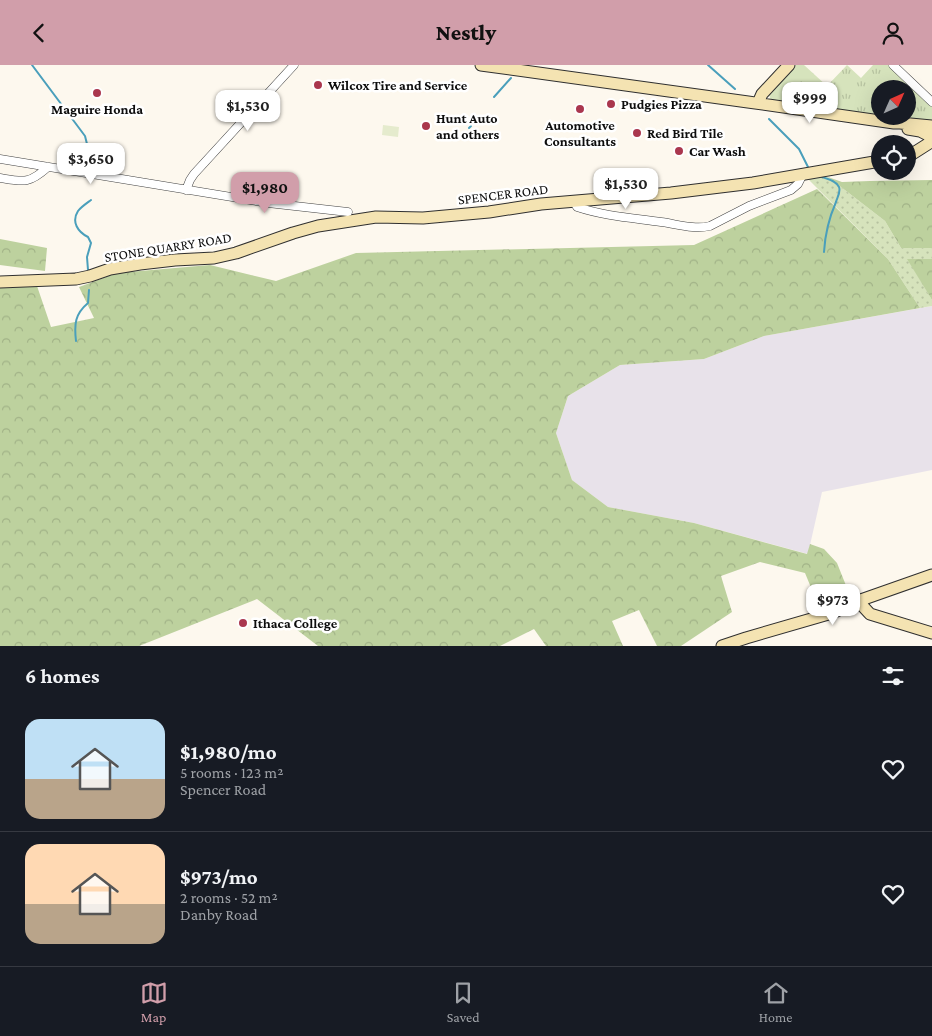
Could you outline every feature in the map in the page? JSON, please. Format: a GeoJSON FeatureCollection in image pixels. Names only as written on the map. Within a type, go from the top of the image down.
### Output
{"type":"FeatureCollection","features":[{"type":"Feature","properties":{"kind":"street"},"geometry":{"type":"LineString","coordinates":[[186,190],[194,174],[294,65]]}},
{"type":"Feature","properties":{"kind":"street"},"geometry":{"type":"LineString","coordinates":[[480,65],[894,123],[900,127],[920,131],[932,138],[916,156]]}},
{"type":"Feature","properties":{"kind":"street"},"geometry":{"type":"LineString","coordinates":[[758,103],[762,94],[789,65]]}},
{"type":"Feature","properties":{"kind":"street"},"geometry":{"type":"LineString","coordinates":[[893,65],[932,102]]}},
{"type":"Feature","properties":{"kind":"street"},"geometry":{"type":"LineString","coordinates":[[0,159],[268,203],[348,212]]}},
{"type":"Feature","properties":{"kind":"street","name":"SPENCER ROAD"},"geometry":{"type":"LineString","coordinates":[[367,218],[389,216],[423,218],[489,212],[753,183],[871,163]]}},
{"type":"Feature","properties":{"kind":"street"},"geometry":{"type":"LineString","coordinates":[[0,178],[24,181],[33,179],[48,167]]}},
{"type":"Feature","properties":{"kind":"street"},"geometry":{"type":"LineString","coordinates":[[574,202],[577,207],[585,210],[687,227],[704,228],[749,206],[791,189],[798,184],[802,176]]}},
{"type":"Feature","properties":{"kind":"street","name":"STONE QUARRY ROAD"},"geometry":{"type":"LineString","coordinates":[[0,282],[76,279],[110,269],[140,264],[214,258],[236,253],[318,226],[367,218]]}},
{"type":"Feature","properties":{"kind":"street"},"geometry":{"type":"LineString","coordinates":[[722,646],[832,613],[858,601],[932,575]]}},
{"type":"Feature","properties":{"kind":"street"},"geometry":{"type":"LineString","coordinates":[[858,601],[870,614],[932,633]]}},
{"type":"Feature","properties":{"kind":"shaded area"},"geometry":{"type":"Polygon","coordinates":[[[932,306],[932,470],[822,492],[808,554],[694,523],[608,507],[572,480],[556,433],[568,396],[620,365],[704,359],[764,336],[932,306]]]}},
{"type":"Feature","properties":{"kind":"green space"},"geometry":{"type":"Polygon","coordinates":[[[796,65],[804,65],[827,86],[847,65],[861,78],[873,65],[888,65],[904,80],[871,80],[871,115],[771,100],[770,93],[796,65]]]}},
{"type":"Feature","properties":{"kind":"green space"},"geometry":{"type":"Polygon","coordinates":[[[916,91],[932,106],[932,123],[916,121],[916,91]]]}},
{"type":"Feature","properties":{"kind":"green space"},"geometry":{"type":"Polygon","coordinates":[[[383,125],[399,127],[398,137],[382,135],[383,125]]]}},
{"type":"Feature","properties":{"kind":"green space"},"geometry":{"type":"Polygon","coordinates":[[[828,177],[885,221],[901,248],[932,248],[932,259],[908,259],[932,300],[932,306],[920,308],[888,259],[808,179],[828,177]]]}},
{"type":"Feature","properties":{"kind":"green space"},"geometry":{"type":"Polygon","coordinates":[[[828,177],[842,182],[932,180],[932,248],[901,248],[885,221],[828,177]]]}},
{"type":"Feature","properties":{"kind":"green space"},"geometry":{"type":"Polygon","coordinates":[[[817,189],[888,259],[920,308],[764,336],[704,359],[620,365],[568,396],[556,433],[572,480],[608,507],[694,523],[807,554],[810,544],[824,549],[837,563],[847,588],[817,602],[805,573],[760,562],[721,576],[732,612],[681,646],[657,646],[639,610],[612,621],[623,646],[546,646],[534,629],[500,646],[318,646],[257,599],[139,646],[0,646],[0,288],[37,286],[51,327],[94,318],[79,287],[117,273],[210,265],[276,281],[356,253],[694,245],[817,189]]]}},
{"type":"Feature","properties":{"kind":"green space"},"geometry":{"type":"Polygon","coordinates":[[[0,239],[47,248],[45,271],[0,265],[0,239]]]}},
{"type":"Feature","properties":{"kind":"green space"},"geometry":{"type":"Polygon","coordinates":[[[907,259],[932,259],[932,300],[907,259]]]}},
{"type":"Feature","properties":{"kind":"waterway"},"geometry":{"type":"LineString","coordinates":[[32,65],[85,136],[87,144],[92,149],[99,166]]}},
{"type":"Feature","properties":{"kind":"waterway"},"geometry":{"type":"LineString","coordinates":[[708,65],[735,89]]}},
{"type":"Feature","properties":{"kind":"waterway"},"geometry":{"type":"LineString","coordinates":[[494,97],[511,78]]}},
{"type":"Feature","properties":{"kind":"waterway"},"geometry":{"type":"LineString","coordinates":[[769,119],[799,149],[808,167]]}},
{"type":"Feature","properties":{"kind":"waterway"},"geometry":{"type":"LineString","coordinates":[[822,177],[834,182],[838,185],[839,189],[839,195],[831,214],[825,239],[824,252]]}},
{"type":"Feature","properties":{"kind":"waterway"},"geometry":{"type":"LineString","coordinates":[[88,270],[87,257],[91,243],[88,237],[81,232],[75,223],[75,219],[78,211],[91,200]]}},
{"type":"Feature","properties":{"kind":"waterway"},"geometry":{"type":"LineString","coordinates":[[76,341],[76,320],[80,311],[88,303],[89,290]]}},
{"type":"Feature","properties":{"kind":"place","name":"Wilcox Tire and Service"},"geometry":{"type":"Point","coordinates":[318,85]}},
{"type":"Feature","properties":{"kind":"place","name":"Maguire Honda"},"geometry":{"type":"Point","coordinates":[97,93]}},
{"type":"Feature","properties":{"kind":"place","name":"Pudgies Pizza"},"geometry":{"type":"Point","coordinates":[611,104]}},
{"type":"Feature","properties":{"kind":"place","name":"Automotive Consultants"},"geometry":{"type":"Point","coordinates":[580,109]}},
{"type":"Feature","properties":{"kind":"place","name":"Hunt Auto and others"},"geometry":{"type":"Point","coordinates":[426,126]}},
{"type":"Feature","properties":{"kind":"place","name":"Red Bird Tile"},"geometry":{"type":"Point","coordinates":[637,133]}},
{"type":"Feature","properties":{"kind":"place","name":"Car Wash"},"geometry":{"type":"Point","coordinates":[679,151]}},
{"type":"Feature","properties":{"kind":"place","name":"Ithaca College"},"geometry":{"type":"Point","coordinates":[243,623]}}]}
